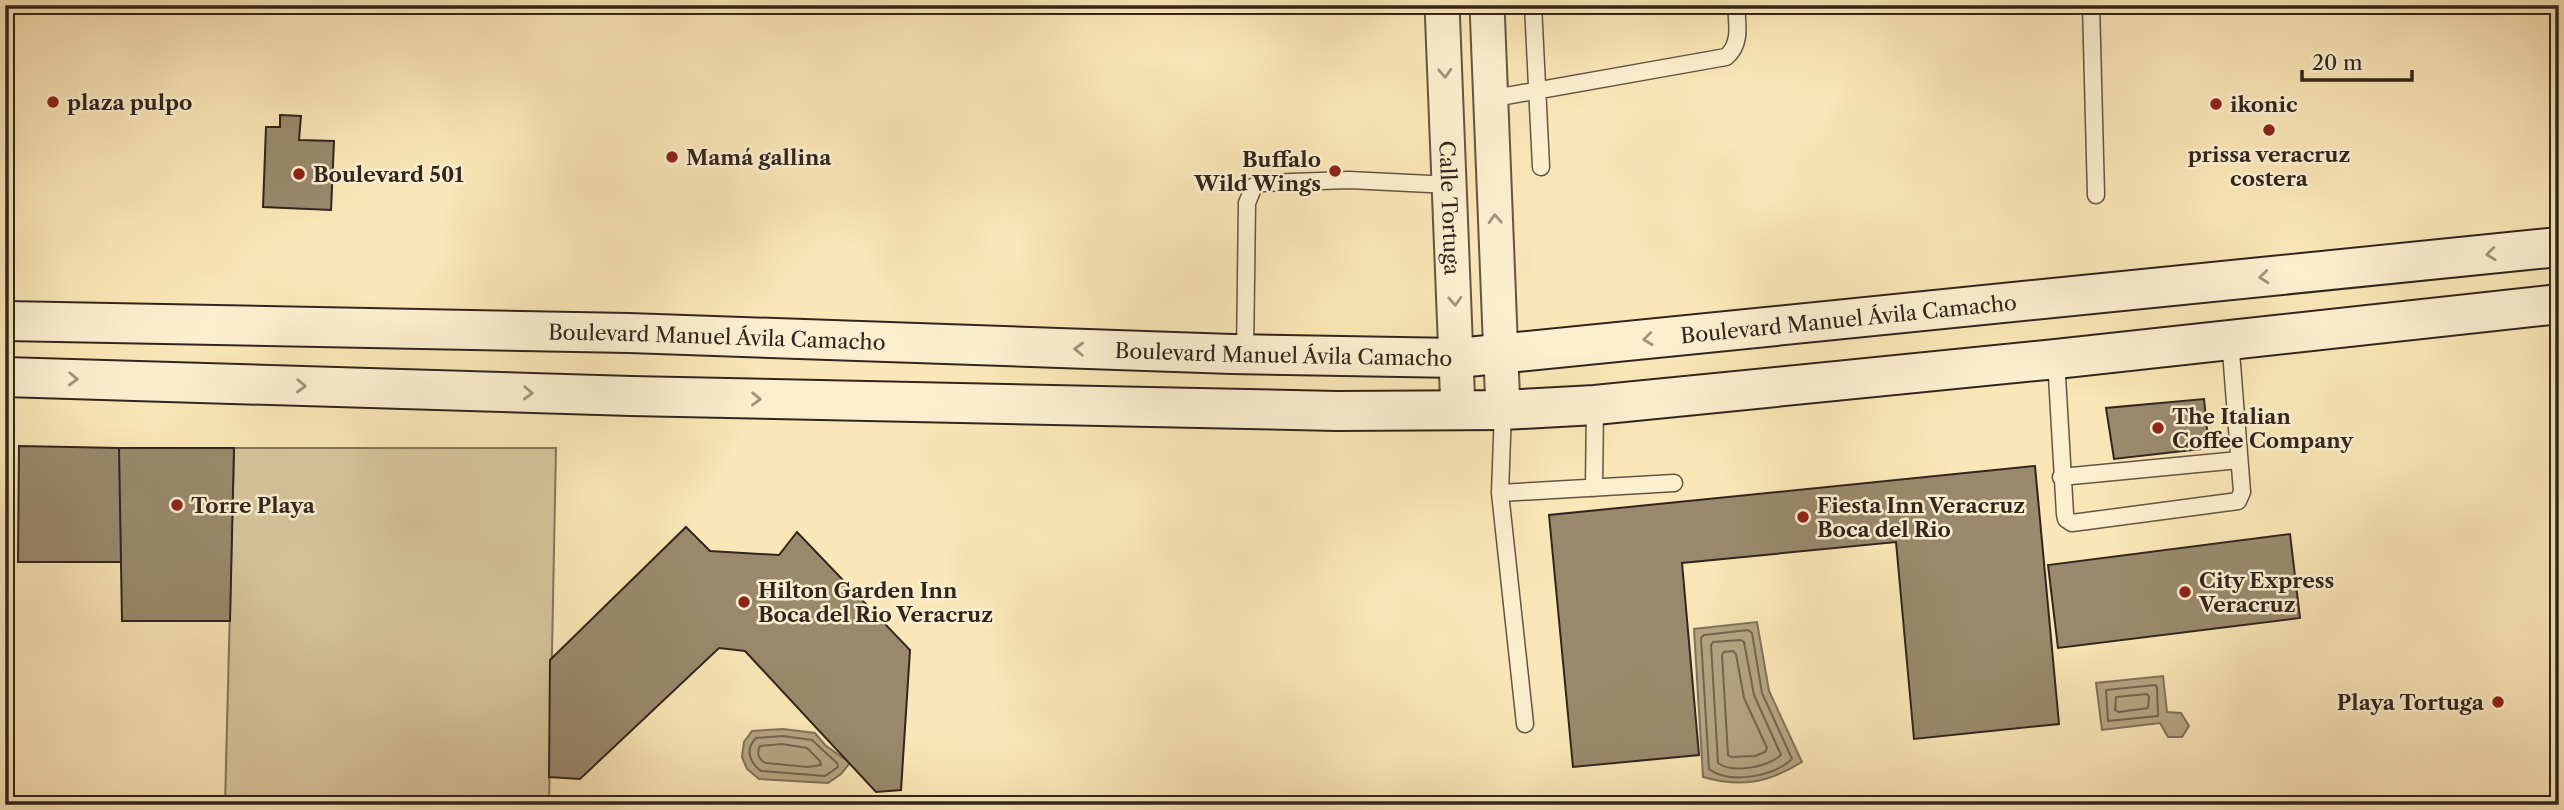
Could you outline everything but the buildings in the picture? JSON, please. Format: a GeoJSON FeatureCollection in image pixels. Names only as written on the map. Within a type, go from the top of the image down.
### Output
{"type":"FeatureCollection","features":[{"type":"Feature","properties":{"kind":"main road","name":"Boulevard Manuel Ávila Camacho"},"geometry":{"type":"LineString","coordinates":[[5,321],[629,333],[1245,355],[1458,358],[2559,247]]}},
{"type":"Feature","properties":{"kind":"main road"},"geometry":{"type":"LineString","coordinates":[[5,377],[645,396],[1337,411],[1503,410],[1595,405],[2056,359],[2559,304]]}},
{"type":"Feature","properties":{"kind":"street","name":"Calle Tortuga"},"geometry":{"type":"LineString","coordinates":[[1442,5],[1458,410]]}},
{"type":"Feature","properties":{"kind":"street","name":"Calle Tortuga"},"geometry":{"type":"LineString","coordinates":[[1487,5],[1503,410]]}},
{"type":"Feature","properties":{"kind":"lane"},"geometry":{"type":"LineString","coordinates":[[1533,5],[1541,167]]}},
{"type":"Feature","properties":{"kind":"lane"},"geometry":{"type":"LineString","coordinates":[[1489,99],[1726,57],[1737,40],[1736,5]]}},
{"type":"Feature","properties":{"kind":"lane"},"geometry":{"type":"LineString","coordinates":[[2091,5],[2096,195]]}},
{"type":"Feature","properties":{"kind":"lane"},"geometry":{"type":"LineString","coordinates":[[1245,355],[1247,203],[1254,186],[1261,183],[1349,180],[1450,185]]}},
{"type":"Feature","properties":{"kind":"lane"},"geometry":{"type":"LineString","coordinates":[[2056,359],[2061,477],[2066,519],[2072,523],[2234,504],[2238,501],[2242,492],[2230,339]]}},
{"type":"Feature","properties":{"kind":"lane"},"geometry":{"type":"LineString","coordinates":[[1594,488],[1595,405]]}},
{"type":"Feature","properties":{"kind":"lane"},"geometry":{"type":"LineString","coordinates":[[1503,410],[1500,493],[1525,724]]}},
{"type":"Feature","properties":{"kind":"lane"},"geometry":{"type":"LineString","coordinates":[[2061,477],[2239,460]]}},
{"type":"Feature","properties":{"kind":"lane"},"geometry":{"type":"LineString","coordinates":[[1500,493],[1674,483]]}},
{"type":"Feature","properties":{"kind":"shaded area"},"geometry":{"type":"Polygon","coordinates":[[[234,448],[556,448],[549,805],[225,805],[234,448]]]}},
{"type":"Feature","properties":{"kind":"water"},"geometry":{"type":"Polygon","coordinates":[[[1757,622],[1769,691],[1802,762],[1778,775],[1754,782],[1730,782],[1703,777],[1694,629],[1757,622]]]}},
{"type":"Feature","properties":{"kind":"water"},"geometry":{"type":"Polygon","coordinates":[[[2163,676],[2167,712],[2181,713],[2189,726],[2182,737],[2168,737],[2160,723],[2102,730],[2096,683],[2163,676]]]}},
{"type":"Feature","properties":{"kind":"water"},"geometry":{"type":"Polygon","coordinates":[[[783,729],[815,733],[825,745],[850,763],[828,783],[759,779],[747,769],[742,757],[744,742],[752,731],[783,729]]]}},
{"type":"Feature","properties":{"kind":"place","name":"plaza pulpo"},"geometry":{"type":"Point","coordinates":[53,102]}},
{"type":"Feature","properties":{"kind":"place","name":"ikonic"},"geometry":{"type":"Point","coordinates":[2216,104]}},
{"type":"Feature","properties":{"kind":"place","name":"prissa veracruz costera"},"geometry":{"type":"Point","coordinates":[2269,130]}},
{"type":"Feature","properties":{"kind":"place","name":"Mamá gallina"},"geometry":{"type":"Point","coordinates":[672,157]}},
{"type":"Feature","properties":{"kind":"place","name":"Buffalo Wild Wings"},"geometry":{"type":"Point","coordinates":[1335,171]}},
{"type":"Feature","properties":{"kind":"place","name":"Boulevard 501"},"geometry":{"type":"Point","coordinates":[299,174]}},
{"type":"Feature","properties":{"kind":"place","name":"The Italian Coffee Company"},"geometry":{"type":"Point","coordinates":[2158,428]}},
{"type":"Feature","properties":{"kind":"place","name":"Torre Playa"},"geometry":{"type":"Point","coordinates":[177,505]}},
{"type":"Feature","properties":{"kind":"place","name":"Fiesta Inn Veracruz Boca del Rio"},"geometry":{"type":"Point","coordinates":[1803,517]}},
{"type":"Feature","properties":{"kind":"place","name":"City Express Veracruz"},"geometry":{"type":"Point","coordinates":[2185,592]}},
{"type":"Feature","properties":{"kind":"place","name":"Hilton Garden Inn Boca del Rio Veracruz"},"geometry":{"type":"Point","coordinates":[744,602]}},
{"type":"Feature","properties":{"kind":"place","name":"Playa Tortuga"},"geometry":{"type":"Point","coordinates":[2498,702]}}]}
